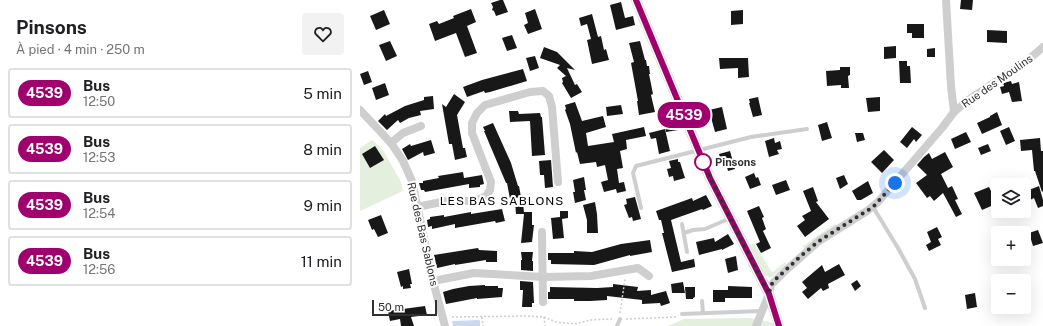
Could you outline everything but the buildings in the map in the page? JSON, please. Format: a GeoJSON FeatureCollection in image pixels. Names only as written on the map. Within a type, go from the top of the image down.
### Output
{"type":"FeatureCollection","features":[{"type":"Feature","properties":{"kind":"street"},"geometry":{"type":"LineString","coordinates":[[636,0],[710,178],[769,294],[779,326]]}},
{"type":"Feature","properties":{"kind":"street"},"geometry":{"type":"LineString","coordinates":[[946,0],[954,112]]}},
{"type":"Feature","properties":{"kind":"street","name":"Rue des Moulins"},"geometry":{"type":"LineString","coordinates":[[756,326],[769,294],[771,285],[776,279],[819,241],[873,207],[949,120],[954,112],[971,98],[1027,61],[1043,47]]}},
{"type":"Feature","properties":{"kind":"street"},"geometry":{"type":"LineString","coordinates":[[417,206],[451,200],[481,199],[486,196],[490,190],[491,182],[472,133],[472,123],[477,113],[485,105],[530,92],[543,90],[549,96],[552,108],[558,182]]}},
{"type":"Feature","properties":{"kind":"street","name":"Rue des Bas Sablons"},"geometry":{"type":"LineString","coordinates":[[360,110],[391,143],[403,161],[412,181],[433,281],[445,326]]}},
{"type":"Feature","properties":{"kind":"street"},"geometry":{"type":"LineString","coordinates":[[391,143],[403,134],[421,126]]}},
{"type":"Feature","properties":{"kind":"street"},"geometry":{"type":"LineString","coordinates":[[542,232],[543,302]]}},
{"type":"Feature","properties":{"kind":"street"},"geometry":{"type":"LineString","coordinates":[[433,281],[474,273],[543,277],[591,276],[638,268],[649,276]]}},
{"type":"Feature","properties":{"kind":"lane"},"geometry":{"type":"LineString","coordinates":[[641,208],[632,173],[636,166],[751,137],[806,129]]}},
{"type":"Feature","properties":{"kind":"lane"},"geometry":{"type":"LineString","coordinates":[[873,207],[916,279],[925,308]]}},
{"type":"Feature","properties":{"kind":"lane"},"geometry":{"type":"LineString","coordinates":[[684,233],[693,230],[705,229],[726,220],[729,216]]}},
{"type":"Feature","properties":{"kind":"lane"},"geometry":{"type":"LineString","coordinates":[[682,224],[687,252]]}},
{"type":"Feature","properties":{"kind":"lane"},"geometry":{"type":"LineString","coordinates":[[702,301],[703,313]]}},
{"type":"Feature","properties":{"kind":"lane"},"geometry":{"type":"LineString","coordinates":[[682,314],[762,311]]}},
{"type":"Feature","properties":{"kind":"lane"},"geometry":{"type":"LineString","coordinates":[[617,326],[620,319]]}},
{"type":"Feature","properties":{"kind":"path"},"geometry":{"type":"LineString","coordinates":[[620,319],[626,270]]}},
{"type":"Feature","properties":{"kind":"path"},"geometry":{"type":"LineString","coordinates":[[442,317],[526,316],[544,317],[556,322],[575,324],[590,320],[678,317],[682,314]]}},
{"type":"Feature","properties":{"kind":"path"},"geometry":{"type":"LineString","coordinates":[[482,317],[483,326]]}},
{"type":"Feature","properties":{"kind":"path"},"geometry":{"type":"LineString","coordinates":[[544,317],[545,326]]}},
{"type":"Feature","properties":{"kind":"green space"},"geometry":{"type":"Polygon","coordinates":[[[372,140],[383,150],[401,182],[403,191],[360,211],[360,148],[372,140]]]}},
{"type":"Feature","properties":{"kind":"green space"},"geometry":{"type":"Polygon","coordinates":[[[835,224],[837,226],[806,248],[802,247],[827,229],[835,224]]]}},
{"type":"Feature","properties":{"kind":"green space"},"geometry":{"type":"Polygon","coordinates":[[[754,243],[771,271],[773,272],[785,262],[786,264],[772,277],[768,277],[764,274],[750,245],[754,243]]]}},
{"type":"Feature","properties":{"kind":"green space"},"geometry":{"type":"Polygon","coordinates":[[[750,318],[774,323],[775,326],[668,326],[684,319],[750,318]]]}},
{"type":"Feature","properties":{"kind":"water"},"geometry":{"type":"Polygon","coordinates":[[[479,320],[480,326],[453,326],[452,321],[479,320]]]}},
{"type":"Feature","properties":{"kind":"bus line","name":"4539"},"geometry":{"type":"LineString","coordinates":[[636,0],[710,178],[769,294],[779,326]]}},
{"type":"Feature","properties":{"kind":"place","name":"Pinsons"},"geometry":{"type":"Point","coordinates":[703,162]}},
{"type":"Feature","properties":{"kind":"district","name":"LES BAS SABLONS"},"geometry":{"type":"Point","coordinates":[502,201]}},
{"type":"Feature","properties":{"kind":"route"},"geometry":{"type":"LineString","coordinates":[[703,162],[769,294],[771,285],[776,279],[802,255],[819,241],[873,207],[895,183]]}}]}
